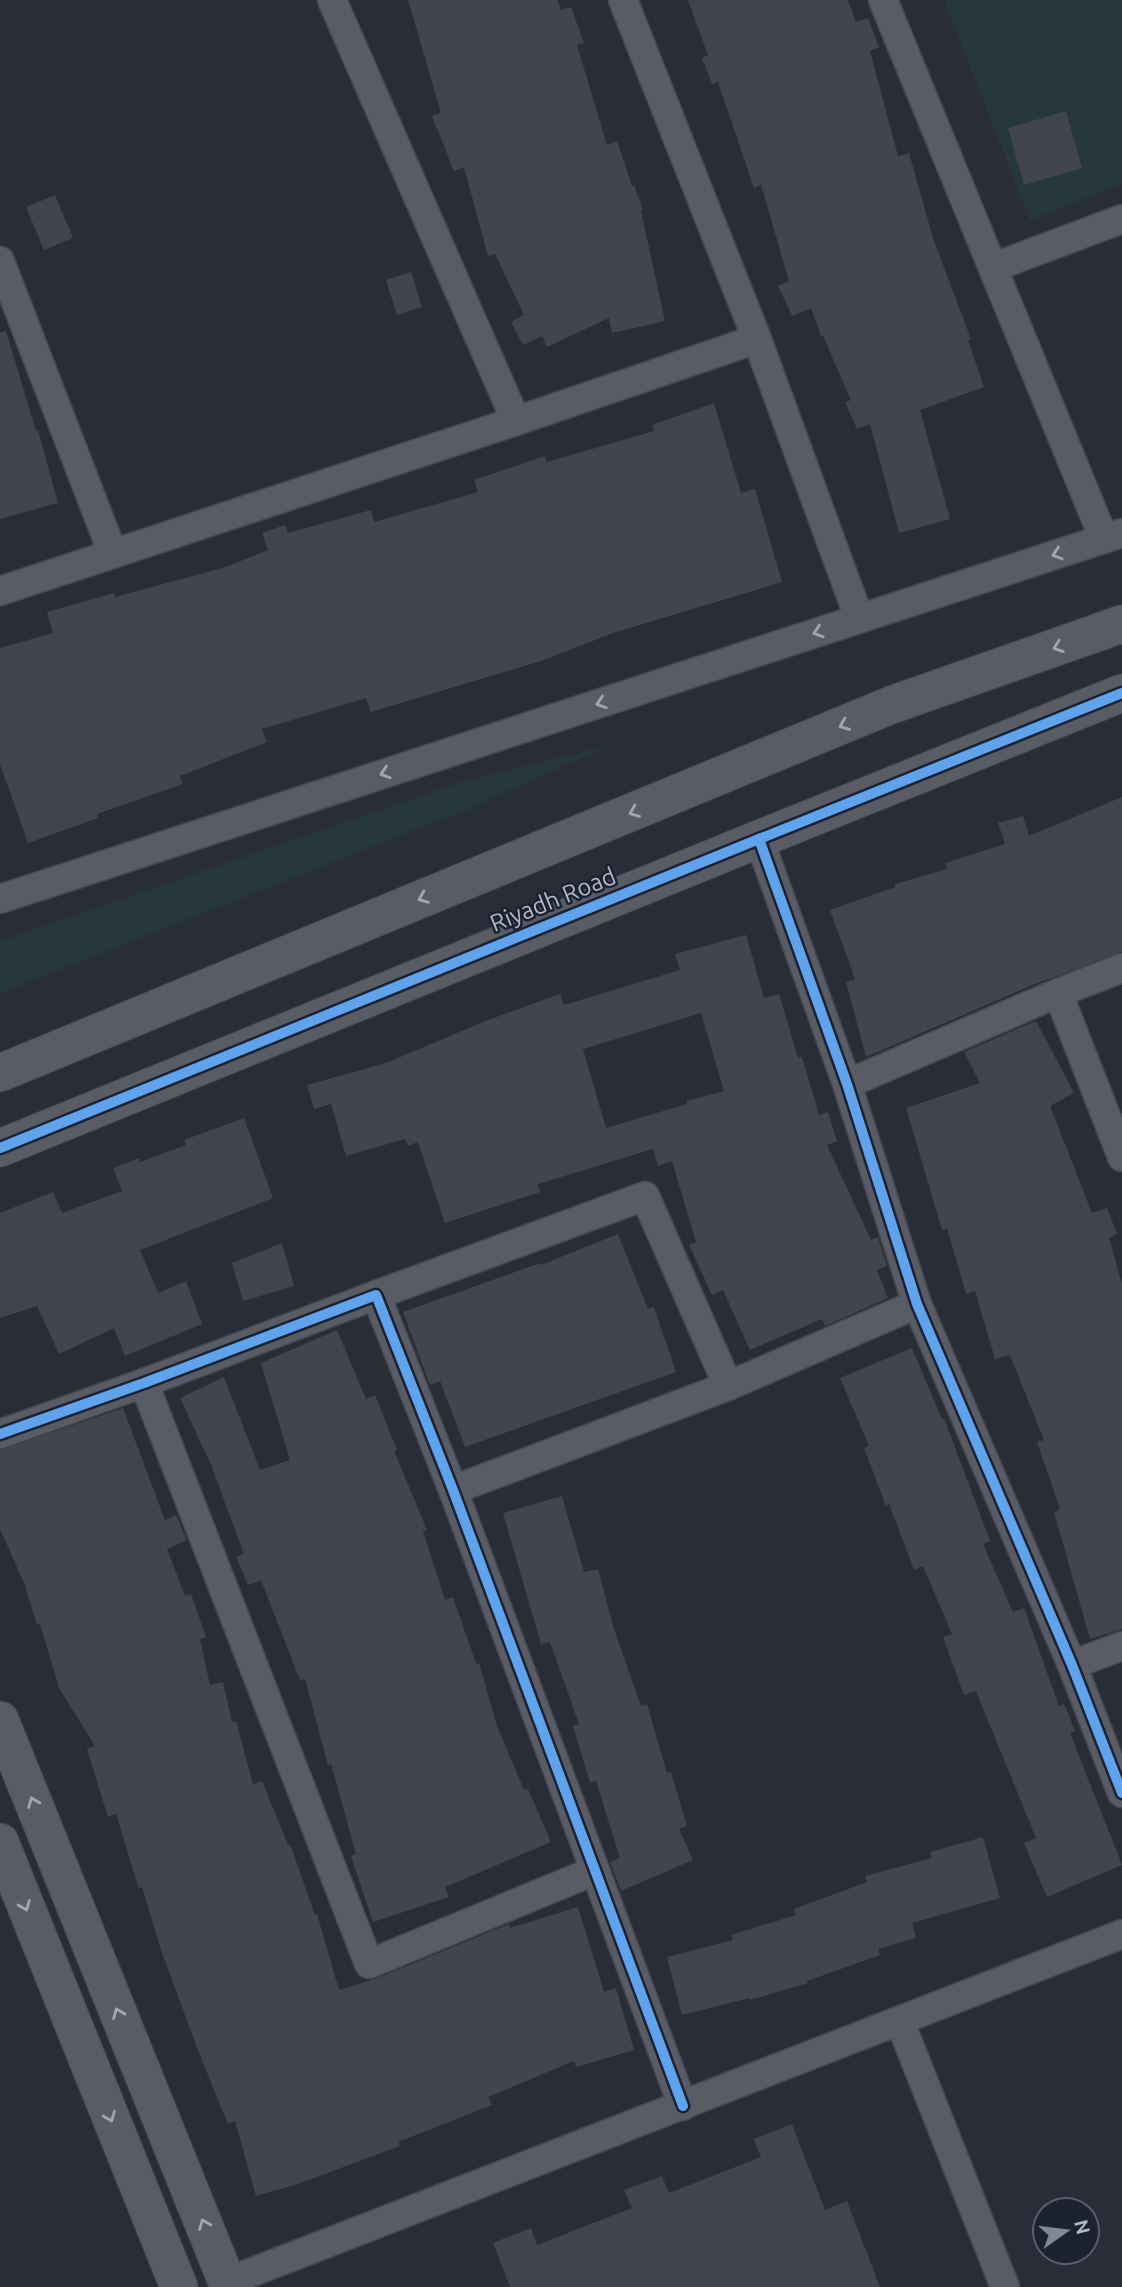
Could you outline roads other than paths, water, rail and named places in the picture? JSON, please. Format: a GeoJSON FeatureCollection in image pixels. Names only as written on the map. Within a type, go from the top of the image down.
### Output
{"type":"FeatureCollection","features":[{"type":"Feature","properties":{"kind":"street"},"geometry":{"type":"LineString","coordinates":[[332,0],[516,421]]}},
{"type":"Feature","properties":{"kind":"street"},"geometry":{"type":"LineString","coordinates":[[623,0],[757,339],[859,618]]}},
{"type":"Feature","properties":{"kind":"street"},"geometry":{"type":"LineString","coordinates":[[0,899],[1113,536],[994,267],[883,0]]}},
{"type":"Feature","properties":{"kind":"street"},"geometry":{"type":"LineString","coordinates":[[994,267],[1122,219]]}},
{"type":"Feature","properties":{"kind":"street"},"geometry":{"type":"LineString","coordinates":[[0,261],[113,554]]}},
{"type":"Feature","properties":{"kind":"street"},"geometry":{"type":"LineString","coordinates":[[0,590],[757,339]]}},
{"type":"Feature","properties":{"kind":"street"},"geometry":{"type":"LineString","coordinates":[[0,1073],[891,705],[1122,624]]}},
{"type":"Feature","properties":{"kind":"street","name":"Riyadh Road"},"geometry":{"type":"LineString","coordinates":[[0,1148],[1122,693]]}},
{"type":"Feature","properties":{"kind":"street"},"geometry":{"type":"LineString","coordinates":[[759,838],[847,1084],[917,1304],[1072,1665],[1122,1793]]}},
{"type":"Feature","properties":{"kind":"street"},"geometry":{"type":"LineString","coordinates":[[847,1084],[1122,968]]}},
{"type":"Feature","properties":{"kind":"street"},"geometry":{"type":"LineString","coordinates":[[1058,993],[1122,1157]]}},
{"type":"Feature","properties":{"kind":"street"},"geometry":{"type":"LineString","coordinates":[[0,1434],[145,1383],[645,1196],[728,1387]]}},
{"type":"Feature","properties":{"kind":"street"},"geometry":{"type":"LineString","coordinates":[[376,1295],[453,1490],[683,2106]]}},
{"type":"Feature","properties":{"kind":"street"},"geometry":{"type":"LineString","coordinates":[[453,1490],[728,1387],[917,1304]]}},
{"type":"Feature","properties":{"kind":"street"},"geometry":{"type":"LineString","coordinates":[[145,1383],[369,1964],[594,1871]]}},
{"type":"Feature","properties":{"kind":"street"},"geometry":{"type":"LineString","coordinates":[[1072,1665],[1122,1646]]}},
{"type":"Feature","properties":{"kind":"street"},"geometry":{"type":"LineString","coordinates":[[0,1720],[228,2284],[1122,1934]]}},
{"type":"Feature","properties":{"kind":"street"},"geometry":{"type":"LineString","coordinates":[[0,1842],[179,2287]]}},
{"type":"Feature","properties":{"kind":"street"},"geometry":{"type":"LineString","coordinates":[[900,2022],[1005,2287]]}}]}
